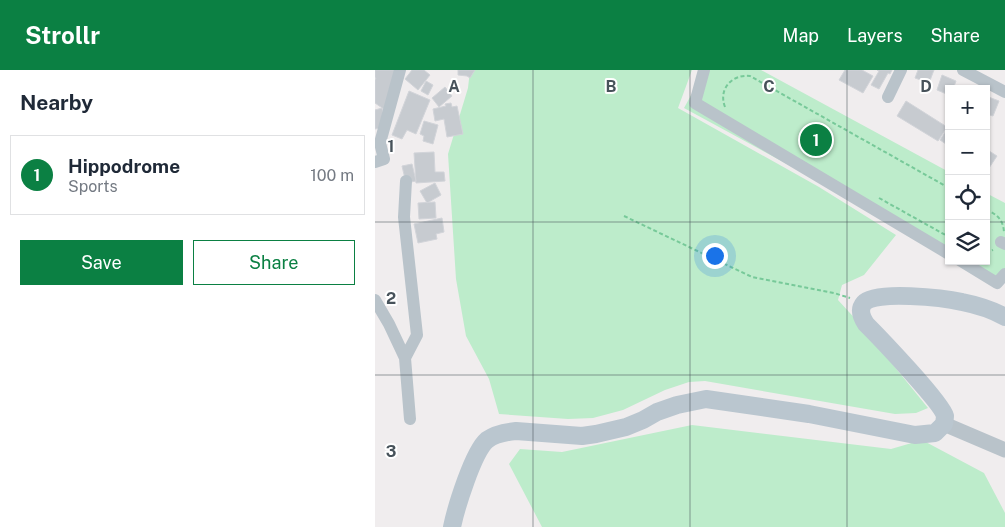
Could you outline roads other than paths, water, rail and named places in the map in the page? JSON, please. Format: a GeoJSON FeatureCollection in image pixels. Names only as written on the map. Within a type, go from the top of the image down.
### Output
{"type":"FeatureCollection","features":[{"type":"Feature","properties":{"kind":"main road"},"geometry":{"type":"LineString","coordinates":[[452,527],[480,448],[487,440],[505,432],[516,430],[582,436],[597,434],[626,427],[677,405],[706,399],[809,414],[915,435],[935,433],[944,424],[945,417],[942,410],[865,324],[861,308],[864,303],[869,299],[885,297],[945,298],[987,308],[1005,317]]}},
{"type":"Feature","properties":{"kind":"street"},"geometry":{"type":"LineString","coordinates":[[375,162],[384,159],[380,143],[400,70]]}},
{"type":"Feature","properties":{"kind":"street"},"geometry":{"type":"LineString","coordinates":[[704,70],[695,103],[945,252]]}},
{"type":"Feature","properties":{"kind":"street"},"geometry":{"type":"LineString","coordinates":[[888,97],[901,70]]}},
{"type":"Feature","properties":{"kind":"street"},"geometry":{"type":"LineString","coordinates":[[963,70],[1005,92]]}},
{"type":"Feature","properties":{"kind":"street"},"geometry":{"type":"LineString","coordinates":[[405,358],[417,335],[404,217],[406,181]]}},
{"type":"Feature","properties":{"kind":"street"},"geometry":{"type":"LineString","coordinates":[[968,265],[997,283],[1005,274]]}},
{"type":"Feature","properties":{"kind":"street"},"geometry":{"type":"LineString","coordinates":[[375,300],[393,330],[405,358],[409,419]]}},
{"type":"Feature","properties":{"kind":"street"},"geometry":{"type":"LineString","coordinates":[[944,424],[1005,450]]}},
{"type":"Feature","properties":{"kind":"place","name":"Hippodrome"},"geometry":{"type":"Point","coordinates":[816,140]}}]}
